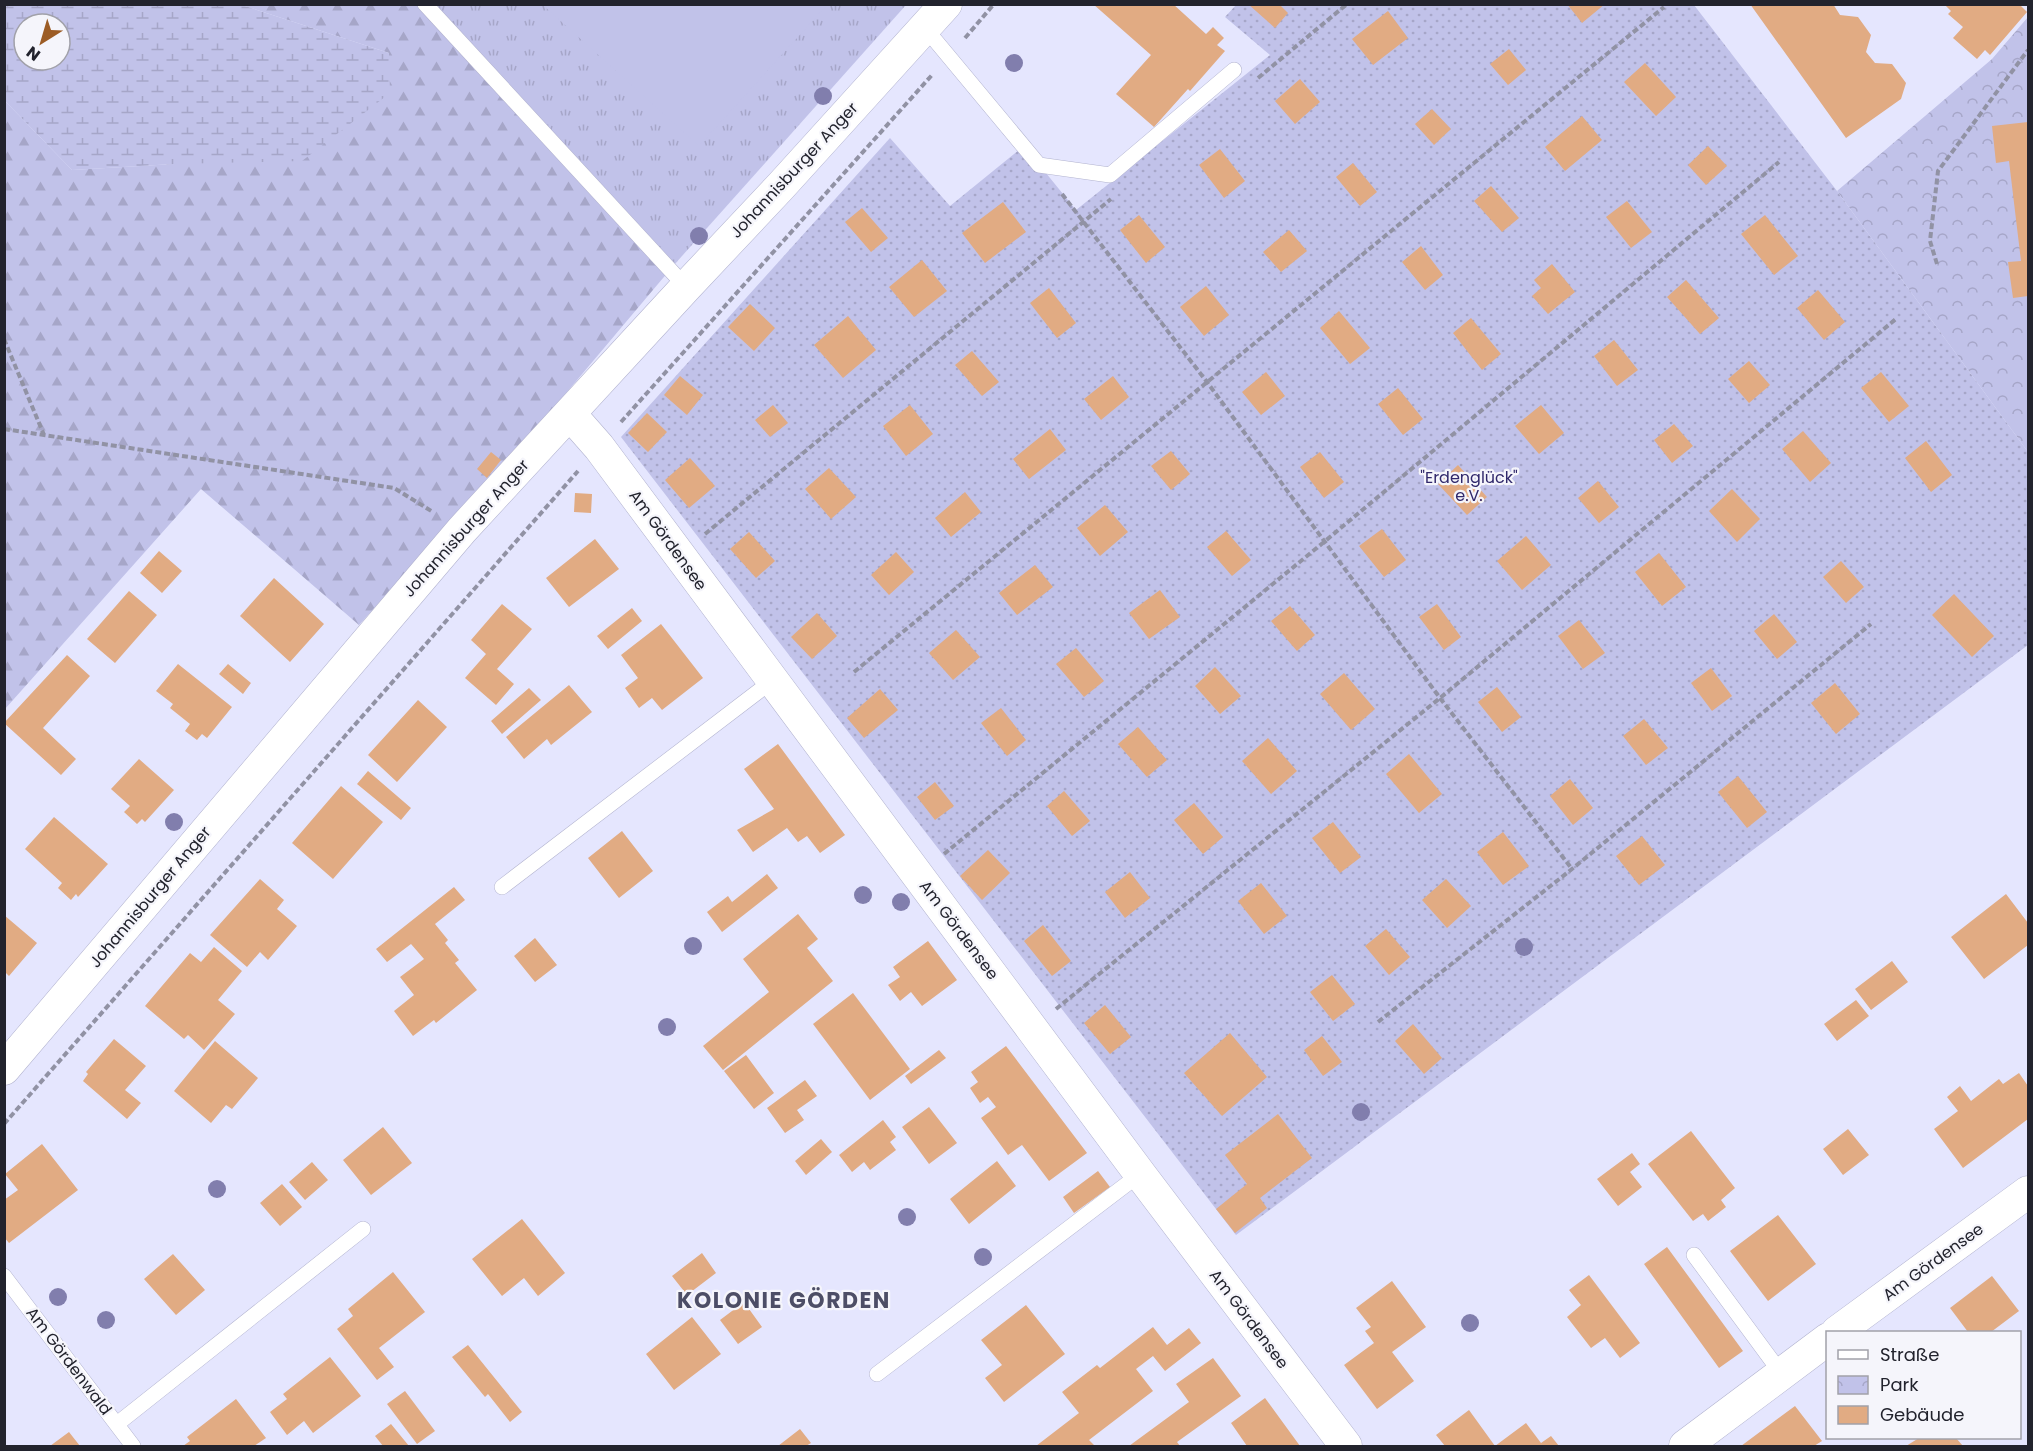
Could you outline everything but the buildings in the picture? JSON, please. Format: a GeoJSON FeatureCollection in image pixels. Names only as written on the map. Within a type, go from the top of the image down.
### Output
{"type":"FeatureCollection","features":[{"type":"Feature","properties":{"kind":"street","name":"Johannisburger Anger"},"geometry":{"type":"LineString","coordinates":[[4,1068],[462,530],[946,4]]}},
{"type":"Feature","properties":{"kind":"street","name":"Am Gördensee"},"geometry":{"type":"LineString","coordinates":[[570,414],[599,447],[1140,1174],[1346,1446]]}},
{"type":"Feature","properties":{"kind":"street","name":"Am Gördensee"},"geometry":{"type":"LineString","coordinates":[[1838,1331],[2028,1192]]}},
{"type":"Feature","properties":{"kind":"street"},"geometry":{"type":"LineString","coordinates":[[1684,1446],[1826,1340]]}},
{"type":"Feature","properties":{"kind":"lane"},"geometry":{"type":"LineString","coordinates":[[425,4],[686,287]]}},
{"type":"Feature","properties":{"kind":"lane"},"geometry":{"type":"LineString","coordinates":[[925,28],[1039,165],[1110,176],[1234,70]]}},
{"type":"Feature","properties":{"kind":"lane"},"geometry":{"type":"LineString","coordinates":[[502,887],[772,681]]}},
{"type":"Feature","properties":{"kind":"lane"},"geometry":{"type":"LineString","coordinates":[[877,1374],[1140,1174]]}},
{"type":"Feature","properties":{"kind":"lane"},"geometry":{"type":"LineString","coordinates":[[117,1424],[363,1229]]}},
{"type":"Feature","properties":{"kind":"lane"},"geometry":{"type":"LineString","coordinates":[[1694,1255],[1781,1373]]}},
{"type":"Feature","properties":{"kind":"lane","name":"Am Gördenwald"},"geometry":{"type":"LineString","coordinates":[[4,1276],[133,1446]]}},
{"type":"Feature","properties":{"kind":"path"},"geometry":{"type":"LineString","coordinates":[[4,1124],[599,447],[994,4]]}},
{"type":"Feature","properties":{"kind":"path"},"geometry":{"type":"LineString","coordinates":[[1256,80],[1347,4]]}},
{"type":"Feature","properties":{"kind":"path"},"geometry":{"type":"LineString","coordinates":[[854,672],[1664,7]]}},
{"type":"Feature","properties":{"kind":"path"},"geometry":{"type":"LineString","coordinates":[[1936,264],[1930,241],[1938,171],[2028,50]]}},
{"type":"Feature","properties":{"kind":"path"},"geometry":{"type":"LineString","coordinates":[[918,875],[1324,542],[1779,162]]}},
{"type":"Feature","properties":{"kind":"path"},"geometry":{"type":"LineString","coordinates":[[1039,165],[1207,382],[1440,698],[1572,869]]}},
{"type":"Feature","properties":{"kind":"path"},"geometry":{"type":"LineString","coordinates":[[679,555],[1120,193]]}},
{"type":"Feature","properties":{"kind":"path"},"geometry":{"type":"LineString","coordinates":[[1032,1028],[1440,698],[1897,318]]}},
{"type":"Feature","properties":{"kind":"path"},"geometry":{"type":"LineString","coordinates":[[4,339],[45,435]]}},
{"type":"Feature","properties":{"kind":"path"},"geometry":{"type":"LineString","coordinates":[[4,429],[394,488],[462,530]]}},
{"type":"Feature","properties":{"kind":"path"},"geometry":{"type":"LineString","coordinates":[[1378,1022],[1572,869],[1870,624]]}},
{"type":"Feature","properties":{"kind":"green space"},"geometry":{"type":"Polygon","coordinates":[[[5,4],[242,5],[389,53],[390,93],[302,161],[174,164],[72,170],[5,101],[5,4]]]}},
{"type":"Feature","properties":{"kind":"green space"},"geometry":{"type":"Polygon","coordinates":[[[242,5],[436,5],[674,265],[556,405],[359,625],[201,489],[5,709],[5,101],[72,170],[174,164],[389,53],[242,5]]]}},
{"type":"Feature","properties":{"kind":"green space"},"geometry":{"type":"Polygon","coordinates":[[[436,5],[906,5],[674,265],[436,5]]]}},
{"type":"Feature","properties":{"kind":"green space"},"geometry":{"type":"Polygon","coordinates":[[[543,5],[827,5],[699,146],[543,5]]]}},
{"type":"Feature","properties":{"kind":"green space","name":"\"Erdenglück\" e.V."},"geometry":{"type":"Polygon","coordinates":[[[1236,5],[1694,5],[1837,191],[2028,452],[2028,645],[1236,1235],[621,437],[890,138],[950,206],[1024,146],[1076,210],[1270,55],[1225,17],[1236,5]]]}},
{"type":"Feature","properties":{"kind":"green space"},"geometry":{"type":"Polygon","coordinates":[[[2028,17],[2028,452],[1837,191],[1992,59],[2028,17]]]}},
{"type":"Feature","properties":{"kind":"district","name":"KOLONIE GÖRDEN"},"geometry":{"type":"Point","coordinates":[784,1300]}}]}
